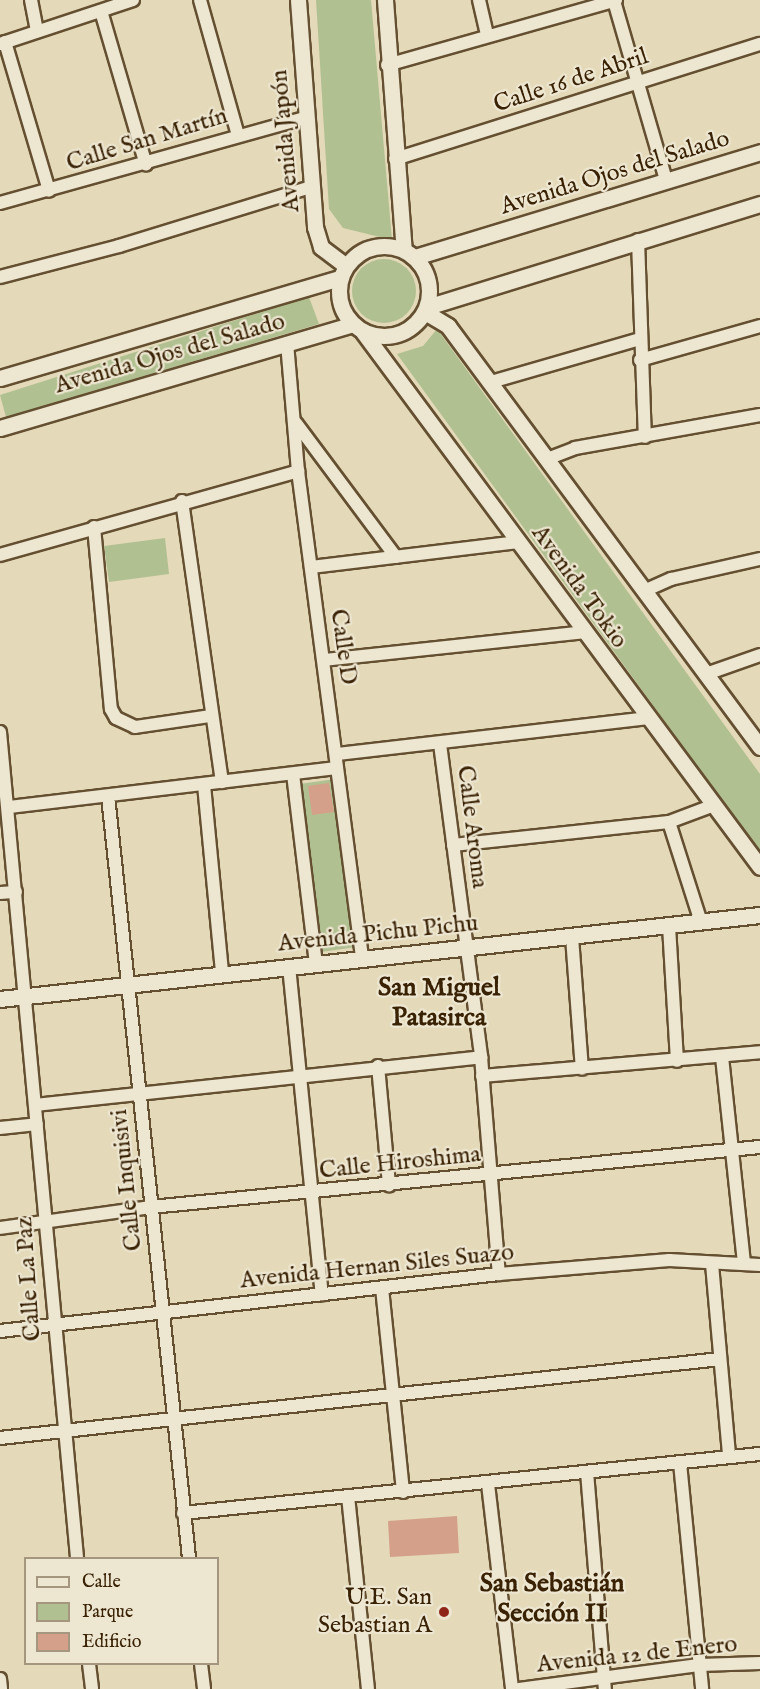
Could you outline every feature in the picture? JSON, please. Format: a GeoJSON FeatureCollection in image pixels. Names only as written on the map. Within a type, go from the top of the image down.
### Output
{"type":"FeatureCollection","features":[{"type":"Feature","properties":{"kind":"street"},"geometry":{"type":"LineString","coordinates":[[31,0],[38,31]]}},
{"type":"Feature","properties":{"kind":"street"},"geometry":{"type":"LineString","coordinates":[[49,191],[2,43],[130,0]]}},
{"type":"Feature","properties":{"kind":"street"},"geometry":{"type":"LineString","coordinates":[[200,0],[238,135]]}},
{"type":"Feature","properties":{"kind":"street","name":"Avenida Japón"},"geometry":{"type":"LineString","coordinates":[[298,0],[311,187],[321,247],[343,272]]}},
{"type":"Feature","properties":{"kind":"street"},"geometry":{"type":"LineString","coordinates":[[385,0],[387,65],[395,159],[409,254],[427,275],[426,309]]}},
{"type":"Feature","properties":{"kind":"street"},"geometry":{"type":"LineString","coordinates":[[479,0],[487,34]]}},
{"type":"Feature","properties":{"kind":"street"},"geometry":{"type":"LineString","coordinates":[[387,65],[581,5],[615,0],[636,82],[666,180]]}},
{"type":"Feature","properties":{"kind":"street"},"geometry":{"type":"LineString","coordinates":[[100,10],[146,165]]}},
{"type":"Feature","properties":{"kind":"street","name":"Calle 16 de Abril"},"geometry":{"type":"LineString","coordinates":[[395,159],[760,44]]}},
{"type":"Feature","properties":{"kind":"street","name":"Calle San Martín"},"geometry":{"type":"LineString","coordinates":[[0,203],[146,165],[238,135],[305,118]]}},
{"type":"Feature","properties":{"kind":"street","name":"Avenida Ojos del Salado"},"geometry":{"type":"LineString","coordinates":[[409,254],[760,153]]}},
{"type":"Feature","properties":{"kind":"street"},"geometry":{"type":"LineString","coordinates":[[0,277],[119,246],[311,187]]}},
{"type":"Feature","properties":{"kind":"street"},"geometry":{"type":"LineString","coordinates":[[409,254],[378,246],[354,256],[343,272],[340,303],[358,328],[382,336],[401,334],[426,309],[638,240],[760,204]]}},
{"type":"Feature","properties":{"kind":"street"},"geometry":{"type":"LineString","coordinates":[[638,240],[640,360],[645,437]]}},
{"type":"Feature","properties":{"kind":"street","name":"Avenida Ojos del Salado"},"geometry":{"type":"LineString","coordinates":[[0,378],[343,272]]}},
{"type":"Feature","properties":{"kind":"street","name":"Avenida Tokio"},"geometry":{"type":"LineString","coordinates":[[426,309],[448,326],[491,382],[759,744]]}},
{"type":"Feature","properties":{"kind":"street"},"geometry":{"type":"LineString","coordinates":[[640,360],[760,326]]}},
{"type":"Feature","properties":{"kind":"street","name":"Avenida Ojos del Salado"},"geometry":{"type":"LineString","coordinates":[[0,428],[287,343],[358,328]]}},
{"type":"Feature","properties":{"kind":"street","name":"Avenida Tokio"},"geometry":{"type":"LineString","coordinates":[[358,328],[760,867]]}},
{"type":"Feature","properties":{"kind":"street"},"geometry":{"type":"LineString","coordinates":[[491,382],[640,339]]}},
{"type":"Feature","properties":{"kind":"street","name":"Calle D"},"geometry":{"type":"LineString","coordinates":[[287,343],[296,423],[298,471],[362,958]]}},
{"type":"Feature","properties":{"kind":"street"},"geometry":{"type":"LineString","coordinates":[[547,459],[575,448],[760,416]]}},
{"type":"Feature","properties":{"kind":"street"},"geometry":{"type":"LineString","coordinates":[[296,423],[396,557]]}},
{"type":"Feature","properties":{"kind":"street"},"geometry":{"type":"LineString","coordinates":[[0,555],[182,501],[298,471]]}},
{"type":"Feature","properties":{"kind":"street"},"geometry":{"type":"LineString","coordinates":[[182,501],[210,716],[222,782]]}},
{"type":"Feature","properties":{"kind":"street"},"geometry":{"type":"LineString","coordinates":[[94,527],[111,709],[116,718],[135,727],[210,716]]}},
{"type":"Feature","properties":{"kind":"street"},"geometry":{"type":"LineString","coordinates":[[311,567],[518,542]]}},
{"type":"Feature","properties":{"kind":"street"},"geometry":{"type":"LineString","coordinates":[[644,591],[671,579],[760,559]]}},
{"type":"Feature","properties":{"kind":"street"},"geometry":{"type":"LineString","coordinates":[[324,660],[585,632]]}},
{"type":"Feature","properties":{"kind":"street"},"geometry":{"type":"LineString","coordinates":[[706,674],[760,655]]}},
{"type":"Feature","properties":{"kind":"street"},"geometry":{"type":"LineString","coordinates":[[337,754],[440,744],[647,718]]}},
{"type":"Feature","properties":{"kind":"street","name":"Calle La Paz"},"geometry":{"type":"LineString","coordinates":[[0,732],[28,995],[53,1325],[77,1557]]}},
{"type":"Feature","properties":{"kind":"street","name":"Calle Aroma"},"geometry":{"type":"LineString","coordinates":[[440,744],[481,1056],[499,1274]]}},
{"type":"Feature","properties":{"kind":"street"},"geometry":{"type":"LineString","coordinates":[[9,807],[338,768]]}},
{"type":"Feature","properties":{"kind":"street"},"geometry":{"type":"LineString","coordinates":[[293,774],[316,963]]}},
{"type":"Feature","properties":{"kind":"street"},"geometry":{"type":"LineString","coordinates":[[204,785],[222,973]]}},
{"type":"Feature","properties":{"kind":"street","name":"Calle Inquisivi"},"geometry":{"type":"LineString","coordinates":[[108,796],[126,985],[164,1311],[189,1557]]}},
{"type":"Feature","properties":{"kind":"street"},"geometry":{"type":"LineString","coordinates":[[453,845],[669,822],[714,805]]}},
{"type":"Feature","properties":{"kind":"street"},"geometry":{"type":"LineString","coordinates":[[669,822],[701,922]]}},
{"type":"Feature","properties":{"kind":"street"},"geometry":{"type":"LineString","coordinates":[[0,893],[16,892]]}},
{"type":"Feature","properties":{"kind":"street","name":"Avenida Pichu Pichu"},"geometry":{"type":"LineString","coordinates":[[0,999],[760,915]]}},
{"type":"Feature","properties":{"kind":"street"},"geometry":{"type":"LineString","coordinates":[[669,926],[677,1061]]}},
{"type":"Feature","properties":{"kind":"street"},"geometry":{"type":"LineString","coordinates":[[572,937],[582,1069]]}},
{"type":"Feature","properties":{"kind":"street"},"geometry":{"type":"LineString","coordinates":[[289,966],[309,1194],[322,1294]]}},
{"type":"Feature","properties":{"kind":"street"},"geometry":{"type":"LineString","coordinates":[[482,1076],[677,1061],[760,1052]]}},
{"type":"Feature","properties":{"kind":"street"},"geometry":{"type":"LineString","coordinates":[[35,1105],[298,1074],[481,1056]]}},
{"type":"Feature","properties":{"kind":"street"},"geometry":{"type":"LineString","coordinates":[[722,1057],[744,1264]]}},
{"type":"Feature","properties":{"kind":"street"},"geometry":{"type":"LineString","coordinates":[[378,1066],[389,1185]]}},
{"type":"Feature","properties":{"kind":"street"},"geometry":{"type":"LineString","coordinates":[[0,1128],[37,1124]]}},
{"type":"Feature","properties":{"kind":"street","name":"Calle Hiroshima"},"geometry":{"type":"LineString","coordinates":[[0,1228],[151,1207],[309,1194],[760,1147]]}},
{"type":"Feature","properties":{"kind":"street","name":"Avenida Hernan Siles Suazo"},"geometry":{"type":"LineString","coordinates":[[0,1331],[499,1274],[669,1260],[760,1265]]}},
{"type":"Feature","properties":{"kind":"street"},"geometry":{"type":"LineString","coordinates":[[712,1264],[729,1456]]}},
{"type":"Feature","properties":{"kind":"street"},"geometry":{"type":"LineString","coordinates":[[382,1288],[403,1491]]}},
{"type":"Feature","properties":{"kind":"street"},"geometry":{"type":"LineString","coordinates":[[0,1438],[63,1430],[175,1421],[393,1392],[720,1359]]}},
{"type":"Feature","properties":{"kind":"street"},"geometry":{"type":"LineString","coordinates":[[183,1513],[488,1484],[760,1454]]}},
{"type":"Feature","properties":{"kind":"street"},"geometry":{"type":"LineString","coordinates":[[680,1463],[702,1689]]}},
{"type":"Feature","properties":{"kind":"street"},"geometry":{"type":"LineString","coordinates":[[587,1472],[604,1684]]}},
{"type":"Feature","properties":{"kind":"street"},"geometry":{"type":"LineString","coordinates":[[488,1484],[512,1689]]}},
{"type":"Feature","properties":{"kind":"street"},"geometry":{"type":"LineString","coordinates":[[348,1496],[368,1689]]}},
{"type":"Feature","properties":{"kind":"street","name":"Avenida 12 de Enero"},"geometry":{"type":"LineString","coordinates":[[519,1689],[604,1684],[700,1665],[760,1663]]}},
{"type":"Feature","properties":{"kind":"street"},"geometry":{"type":"LineString","coordinates":[[89,1665],[92,1689]]}},
{"type":"Feature","properties":{"kind":"street"},"geometry":{"type":"LineString","coordinates":[[201,1665],[204,1689]]}},
{"type":"Feature","properties":{"kind":"street"},"geometry":{"type":"LineString","coordinates":[[0,1679],[1,1689]]}},
{"type":"Feature","properties":{"kind":"green space"},"geometry":{"type":"Polygon","coordinates":[[[316,0],[371,0],[392,240],[343,228],[329,209],[316,0]]]}},
{"type":"Feature","properties":{"kind":"green space"},"geometry":{"type":"Polygon","coordinates":[[[378,259],[390,259],[407,268],[414,279],[416,291],[414,303],[407,314],[390,323],[378,323],[366,318],[357,309],[352,297],[352,285],[357,273],[366,264],[378,259]]]}},
{"type":"Feature","properties":{"kind":"green space"},"geometry":{"type":"Polygon","coordinates":[[[309,297],[319,324],[6,417],[0,395],[309,297]]]}},
{"type":"Feature","properties":{"kind":"green space"},"geometry":{"type":"Polygon","coordinates":[[[437,329],[760,774],[760,852],[397,354],[423,346],[437,329]]]}},
{"type":"Feature","properties":{"kind":"green space"},"geometry":{"type":"Polygon","coordinates":[[[165,538],[169,574],[109,582],[104,546],[165,538]]]}},
{"type":"Feature","properties":{"kind":"green space"},"geometry":{"type":"Polygon","coordinates":[[[335,779],[356,947],[321,952],[300,784],[335,779]]]}},
{"type":"Feature","properties":{"kind":"building"},"geometry":{"type":"Polygon","coordinates":[[[329,783],[334,812],[312,815],[308,786],[329,783]]]}},
{"type":"Feature","properties":{"kind":"building"},"geometry":{"type":"Polygon","coordinates":[[[457,1516],[459,1553],[390,1557],[388,1521],[457,1516]]]}},
{"type":"Feature","properties":{"kind":"place","name":"U.E. San Sebastian A"},"geometry":{"type":"Point","coordinates":[444,1612]}},
{"type":"Feature","properties":{"kind":"district","name":"San Miguel Patasirca"},"geometry":{"type":"Point","coordinates":[439,1003]}},
{"type":"Feature","properties":{"kind":"district","name":"San Sebastián Sección II"},"geometry":{"type":"Point","coordinates":[552,1599]}}]}
